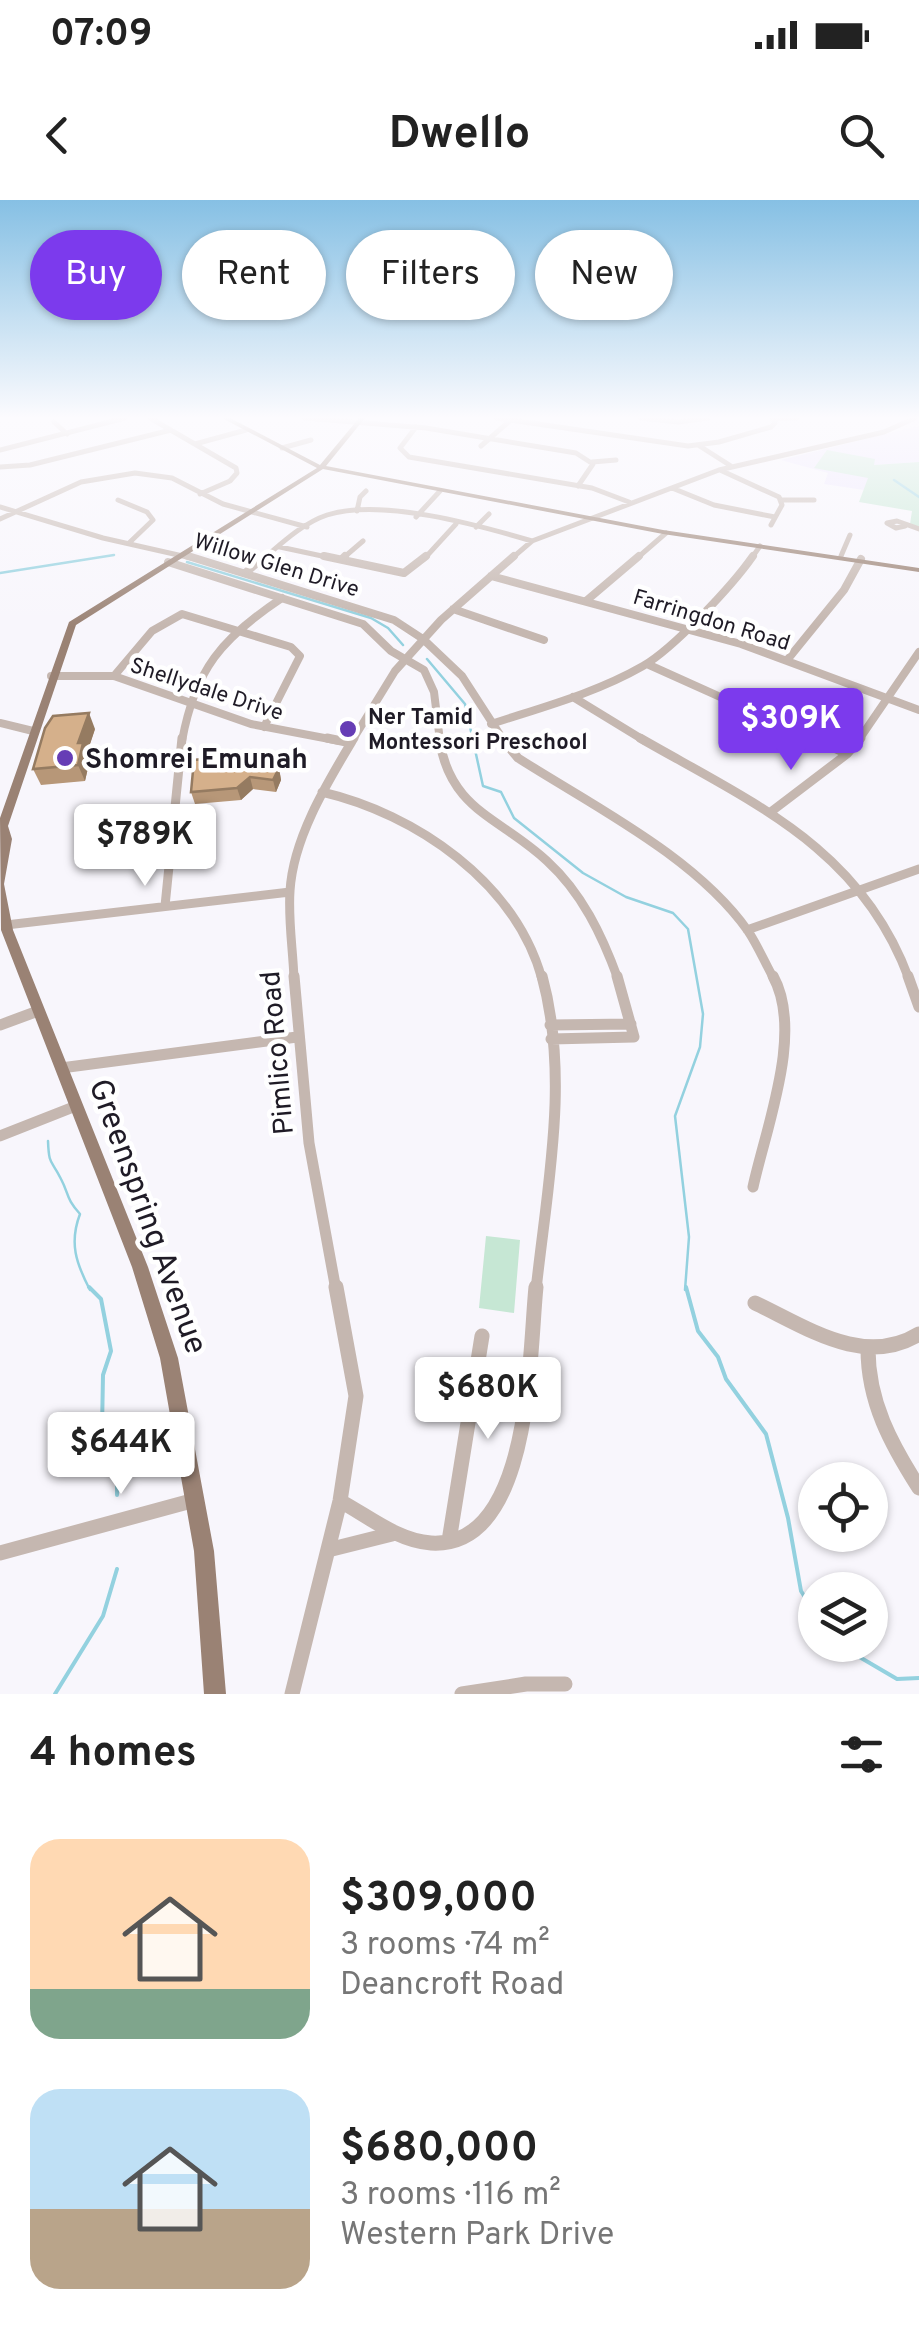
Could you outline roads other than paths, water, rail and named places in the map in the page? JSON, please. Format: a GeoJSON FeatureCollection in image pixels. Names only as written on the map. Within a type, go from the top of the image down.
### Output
{"type":"FeatureCollection","features":[{"type":"Feature","properties":{"kind":"main road","name":"Greenspring Avenue"},"geometry":{"type":"LineString","coordinates":[[215,1694],[211,1614],[183,1420],[154,1308],[4,929],[0,884],[2,832],[68,630],[78,618],[290,488]]}},
{"type":"Feature","properties":{"kind":"main road"},"geometry":{"type":"LineString","coordinates":[[419,488],[666,533],[919,570]]}},
{"type":"Feature","properties":{"kind":"street"},"geometry":{"type":"LineString","coordinates":[[0,519],[68,488]]}},
{"type":"Feature","properties":{"kind":"street"},"geometry":{"type":"LineString","coordinates":[[189,488],[251,512],[307,526]]}},
{"type":"Feature","properties":{"kind":"street"},"geometry":{"type":"LineString","coordinates":[[200,494],[214,488]]}},
{"type":"Feature","properties":{"kind":"street"},"geometry":{"type":"LineString","coordinates":[[583,488],[629,502]]}},
{"type":"Feature","properties":{"kind":"street","name":"Pimlico Road"},"geometry":{"type":"LineString","coordinates":[[292,1694],[340,1501],[356,1396],[309,1143],[290,892],[294,865],[321,796],[351,743],[388,679],[423,639],[532,541],[669,488]]}},
{"type":"Feature","properties":{"kind":"street"},"geometry":{"type":"LineString","coordinates":[[673,488],[721,507],[776,518]]}},
{"type":"Feature","properties":{"kind":"street"},"geometry":{"type":"LineString","coordinates":[[756,488],[782,500],[814,500]]}},
{"type":"Feature","properties":{"kind":"street"},"geometry":{"type":"LineString","coordinates":[[357,511],[359,499],[366,492]]}},
{"type":"Feature","properties":{"kind":"street"},"geometry":{"type":"LineString","coordinates":[[416,517],[440,492]]}},
{"type":"Feature","properties":{"kind":"street"},"geometry":{"type":"LineString","coordinates":[[118,500],[152,517],[150,526],[129,543]]}},
{"type":"Feature","properties":{"kind":"street"},"geometry":{"type":"LineString","coordinates":[[772,526],[782,500]]}},
{"type":"Feature","properties":{"kind":"street","name":"Willow Glen Drive"},"geometry":{"type":"LineString","coordinates":[[0,507],[182,554],[385,616],[423,639],[468,684],[510,750],[542,777],[642,836],[694,874],[748,930],[781,991],[787,1017],[784,1048],[752,1187]]}},
{"type":"Feature","properties":{"kind":"street"},"geometry":{"type":"LineString","coordinates":[[245,573],[324,516],[357,511],[476,527],[532,541]]}},
{"type":"Feature","properties":{"kind":"street"},"geometry":{"type":"LineString","coordinates":[[476,527],[489,514]]}},
{"type":"Feature","properties":{"kind":"street"},"geometry":{"type":"LineString","coordinates":[[280,547],[404,573],[417,566],[456,524]]}},
{"type":"Feature","properties":{"kind":"street"},"geometry":{"type":"LineString","coordinates":[[905,526],[919,529]]}},
{"type":"Feature","properties":{"kind":"street"},"geometry":{"type":"LineString","coordinates":[[586,600],[666,533]]}},
{"type":"Feature","properties":{"kind":"street"},"geometry":{"type":"LineString","coordinates":[[841,556],[850,535]]}},
{"type":"Feature","properties":{"kind":"street"},"geometry":{"type":"LineString","coordinates":[[342,559],[363,542]]}},
{"type":"Feature","properties":{"kind":"street"},"geometry":{"type":"LineString","coordinates":[[490,724],[573,697],[648,664],[740,576],[760,546]]}},
{"type":"Feature","properties":{"kind":"street"},"geometry":{"type":"LineString","coordinates":[[788,659],[844,590],[861,559]]}},
{"type":"Feature","properties":{"kind":"street","name":"Willow Glen Drive"},"geometry":{"type":"LineString","coordinates":[[168,562],[364,624],[391,651],[424,670],[432,686],[439,752],[451,782],[474,807],[536,850],[574,890],[612,955],[634,1037],[551,1032]]}},
{"type":"Feature","properties":{"kind":"street","name":"Farringdon Road"},"geometry":{"type":"LineString","coordinates":[[491,576],[788,659],[919,710]]}},
{"type":"Feature","properties":{"kind":"street"},"geometry":{"type":"LineString","coordinates":[[165,906],[188,702],[203,670],[238,630],[282,598]]}},
{"type":"Feature","properties":{"kind":"street"},"geometry":{"type":"LineString","coordinates":[[453,609],[544,640]]}},
{"type":"Feature","properties":{"kind":"street"},"geometry":{"type":"LineString","coordinates":[[114,676],[167,620],[182,614],[291,647],[300,656],[264,727]]}},
{"type":"Feature","properties":{"kind":"street"},"geometry":{"type":"LineString","coordinates":[[772,811],[847,754],[919,652]]}},
{"type":"Feature","properties":{"kind":"street"},"geometry":{"type":"LineString","coordinates":[[648,664],[847,754]]}},
{"type":"Feature","properties":{"kind":"street","name":"Shellydale Drive"},"geometry":{"type":"LineString","coordinates":[[52,676],[114,676],[264,727],[351,743]]}},
{"type":"Feature","properties":{"kind":"street"},"geometry":{"type":"LineString","coordinates":[[573,697],[620,728],[772,811],[810,838],[860,890],[891,936],[919,1007]]}},
{"type":"Feature","properties":{"kind":"street"},"geometry":{"type":"LineString","coordinates":[[0,723],[33,731]]}},
{"type":"Feature","properties":{"kind":"street"},"geometry":{"type":"LineString","coordinates":[[321,796],[347,799],[392,817],[469,868],[502,900],[534,955],[551,1032],[553,1130],[518,1444],[508,1479],[492,1510],[466,1535],[449,1541],[430,1542],[392,1534],[340,1501]]}},
{"type":"Feature","properties":{"kind":"street"},"geometry":{"type":"LineString","coordinates":[[748,930],[919,869]]}},
{"type":"Feature","properties":{"kind":"street"},"geometry":{"type":"LineString","coordinates":[[4,929],[290,892]]}},
{"type":"Feature","properties":{"kind":"street"},"geometry":{"type":"LineString","coordinates":[[0,1025],[38,1011]]}},
{"type":"Feature","properties":{"kind":"street"},"geometry":{"type":"LineString","coordinates":[[551,1032],[631,1024]]}},
{"type":"Feature","properties":{"kind":"street"},"geometry":{"type":"LineString","coordinates":[[61,1068],[298,1037]]}},
{"type":"Feature","properties":{"kind":"street"},"geometry":{"type":"LineString","coordinates":[[0,1136],[76,1106]]}},
{"type":"Feature","properties":{"kind":"street"},"geometry":{"type":"LineString","coordinates":[[755,1303],[868,1349],[898,1348],[919,1334]]}},
{"type":"Feature","properties":{"kind":"street"},"geometry":{"type":"LineString","coordinates":[[449,1541],[482,1336]]}},
{"type":"Feature","properties":{"kind":"street"},"geometry":{"type":"LineString","coordinates":[[868,1349],[866,1372],[880,1422],[919,1488]]}},
{"type":"Feature","properties":{"kind":"street"},"geometry":{"type":"LineString","coordinates":[[2,1556],[196,1500]]}},
{"type":"Feature","properties":{"kind":"street"},"geometry":{"type":"LineString","coordinates":[[328,1550],[392,1534]]}},
{"type":"Feature","properties":{"kind":"street"},"geometry":{"type":"LineString","coordinates":[[462,1694],[526,1684],[565,1684]]}},
{"type":"Feature","properties":{"kind":"waterway"},"geometry":{"type":"LineString","coordinates":[[905,488],[919,497]]}},
{"type":"Feature","properties":{"kind":"waterway"},"geometry":{"type":"LineString","coordinates":[[0,573],[114,555]]}},
{"type":"Feature","properties":{"kind":"waterway"},"geometry":{"type":"LineString","coordinates":[[187,562],[371,618],[388,628],[403,645]]}},
{"type":"Feature","properties":{"kind":"waterway"},"geometry":{"type":"LineString","coordinates":[[427,659],[465,704],[483,786],[501,792],[514,818],[583,873],[626,897],[673,913],[688,929],[703,1014],[700,1047],[675,1116],[689,1237],[685,1290]]}},
{"type":"Feature","properties":{"kind":"waterway"},"geometry":{"type":"LineString","coordinates":[[48,1141],[51,1162],[80,1214],[76,1253],[90,1290]]}},
{"type":"Feature","properties":{"kind":"waterway"},"geometry":{"type":"LineString","coordinates":[[89,1287],[101,1299],[111,1351],[103,1375],[102,1429],[104,1444],[117,1459],[117,1495]]}},
{"type":"Feature","properties":{"kind":"waterway"},"geometry":{"type":"LineString","coordinates":[[686,1287],[698,1331],[718,1357],[726,1379],[766,1434],[798,1574]]}},
{"type":"Feature","properties":{"kind":"waterway"},"geometry":{"type":"LineString","coordinates":[[55,1694],[103,1616],[117,1569]]}},
{"type":"Feature","properties":{"kind":"waterway"},"geometry":{"type":"LineString","coordinates":[[868,1662],[897,1679],[919,1678]]}},
{"type":"Feature","properties":{"kind":"place","name":"Ner Tamid Montessori Preschool"},"geometry":{"type":"Point","coordinates":[348,729]}},
{"type":"Feature","properties":{"kind":"place","name":"Shomrei Emunah"},"geometry":{"type":"Point","coordinates":[65,758]}}]}
